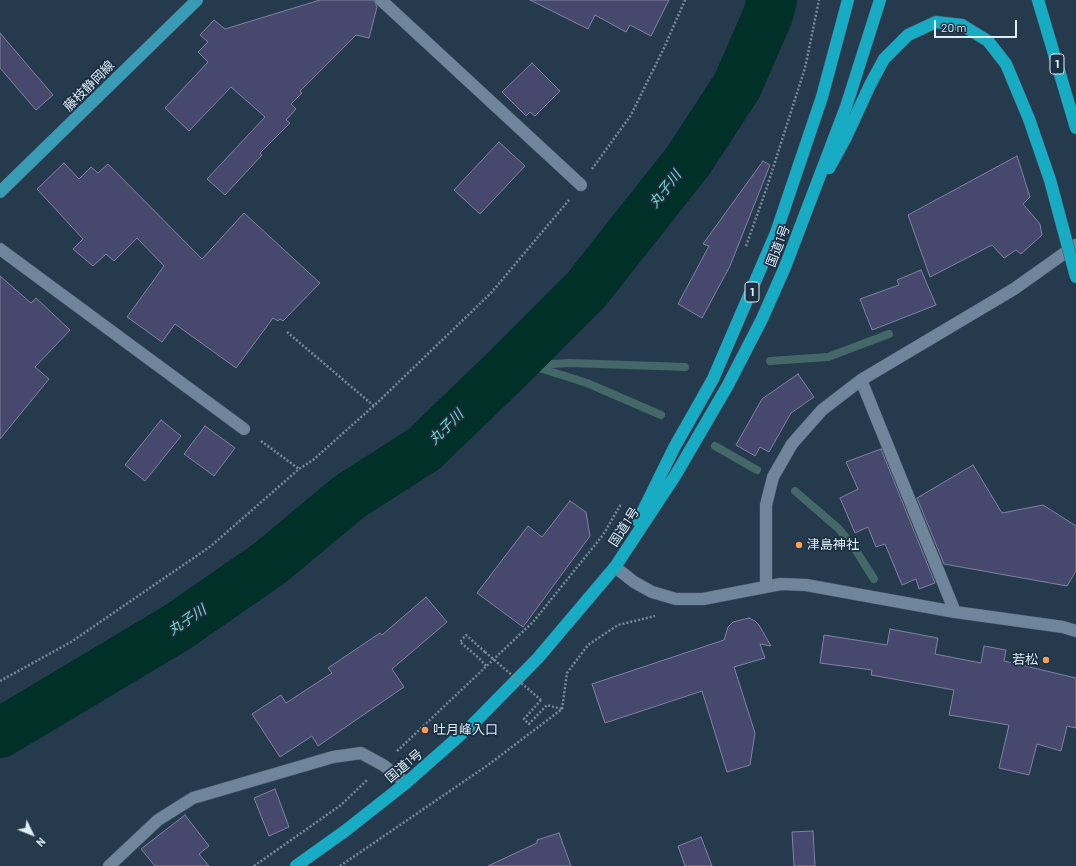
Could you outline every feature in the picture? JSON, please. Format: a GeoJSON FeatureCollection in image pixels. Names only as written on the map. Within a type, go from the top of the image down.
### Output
{"type":"FeatureCollection","features":[{"type":"Feature","properties":{"kind":"highway","name":"国道1号"},"geometry":{"type":"LineString","coordinates":[[615,567],[674,448],[713,379],[776,233],[822,97],[848,0]]}},
{"type":"Feature","properties":{"kind":"highway","name":"国道1号"},"geometry":{"type":"LineString","coordinates":[[296,866],[345,831],[406,783],[474,723],[538,658],[615,567],[675,476],[728,385],[780,280],[846,107],[880,0]]}},
{"type":"Feature","properties":{"kind":"highway","name":"1"},"geometry":{"type":"LineString","coordinates":[[1038,0],[1076,128]]}},
{"type":"Feature","properties":{"kind":"highway"},"geometry":{"type":"LineString","coordinates":[[810,203],[846,137],[884,59],[908,35],[936,22],[962,25],[988,41],[1006,64],[1029,119],[1050,180],[1076,277]]}},
{"type":"Feature","properties":{"kind":"main road","name":"藤枝静岡線"},"geometry":{"type":"LineString","coordinates":[[0,192],[197,0]]}},
{"type":"Feature","properties":{"kind":"street"},"geometry":{"type":"LineString","coordinates":[[381,0],[581,186]]}},
{"type":"Feature","properties":{"kind":"street"},"geometry":{"type":"LineString","coordinates":[[766,586],[766,505],[773,477],[792,444],[822,410],[861,380],[1014,289],[1076,245]]}},
{"type":"Feature","properties":{"kind":"street"},"geometry":{"type":"LineString","coordinates":[[0,249],[244,429]]}},
{"type":"Feature","properties":{"kind":"street"},"geometry":{"type":"LineString","coordinates":[[861,380],[955,612]]}},
{"type":"Feature","properties":{"kind":"street"},"geometry":{"type":"LineString","coordinates":[[615,567],[634,582],[652,592],[676,599],[703,599],[781,584],[806,585],[955,612],[1063,627],[1076,631]]}},
{"type":"Feature","properties":{"kind":"street"},"geometry":{"type":"LineString","coordinates":[[110,866],[158,820],[193,798],[350,753],[361,753],[383,765],[406,783]]}},
{"type":"Feature","properties":{"kind":"path"},"geometry":{"type":"LineString","coordinates":[[0,681],[71,642],[211,546],[299,469],[313,460],[374,406],[491,293],[581,186],[631,115],[664,48],[685,0]]}},
{"type":"Feature","properties":{"kind":"path"},"geometry":{"type":"LineString","coordinates":[[745,249],[766,190],[805,68],[819,0]]}},
{"type":"Feature","properties":{"kind":"path"},"geometry":{"type":"LineString","coordinates":[[287,332],[374,406]]}},
{"type":"Feature","properties":{"kind":"path"},"geometry":{"type":"LineString","coordinates":[[244,429],[299,469]]}},
{"type":"Feature","properties":{"kind":"path"},"geometry":{"type":"LineString","coordinates":[[254,866],[341,805],[533,622],[603,535],[622,503]]}},
{"type":"Feature","properties":{"kind":"path"},"geometry":{"type":"LineString","coordinates":[[340,866],[488,765],[562,708],[567,673],[588,645],[618,625],[661,615]]}},
{"type":"Feature","properties":{"kind":"path"},"geometry":{"type":"LineString","coordinates":[[486,666],[460,642],[466,636],[541,700],[524,718],[529,724],[547,705],[562,708]]}},
{"type":"Feature","properties":{"kind":"building"},"geometry":{"type":"Polygon","coordinates":[[[320,0],[374,0],[377,7],[369,38],[356,35],[300,91],[302,93],[291,104],[296,109],[286,120],[290,123],[260,153],[262,155],[225,195],[207,179],[265,117],[231,87],[189,131],[165,108],[208,62],[198,52],[208,42],[200,35],[214,20],[225,29],[320,0]]]}},
{"type":"Feature","properties":{"kind":"building"},"geometry":{"type":"Polygon","coordinates":[[[530,0],[669,0],[651,36],[630,25],[626,32],[595,15],[588,29],[530,0]]]}},
{"type":"Feature","properties":{"kind":"building"},"geometry":{"type":"Polygon","coordinates":[[[0,33],[53,95],[36,110],[0,68],[0,33]]]}},
{"type":"Feature","properties":{"kind":"building"},"geometry":{"type":"Polygon","coordinates":[[[532,63],[560,91],[535,116],[530,112],[526,116],[502,92],[532,63]]]}},
{"type":"Feature","properties":{"kind":"building"},"geometry":{"type":"Polygon","coordinates":[[[499,142],[525,166],[480,214],[454,190],[499,142]]]}},
{"type":"Feature","properties":{"kind":"building"},"geometry":{"type":"Polygon","coordinates":[[[1017,156],[1030,197],[1023,204],[1040,224],[1042,235],[1021,254],[1016,250],[1004,258],[992,245],[930,277],[908,215],[1017,156]]]}},
{"type":"Feature","properties":{"kind":"building"},"geometry":{"type":"Polygon","coordinates":[[[763,161],[770,165],[730,266],[702,318],[678,304],[709,246],[703,244],[763,161]]]}},
{"type":"Feature","properties":{"kind":"building"},"geometry":{"type":"Polygon","coordinates":[[[64,163],[79,179],[91,167],[98,173],[108,164],[202,259],[244,213],[320,283],[283,321],[280,319],[278,321],[273,318],[236,368],[175,324],[162,342],[127,317],[164,266],[137,238],[114,261],[106,254],[93,266],[73,249],[83,239],[37,189],[64,163]]]}},
{"type":"Feature","properties":{"kind":"building"},"geometry":{"type":"Polygon","coordinates":[[[921,270],[936,305],[872,330],[860,299],[899,285],[897,280],[921,270]]]}},
{"type":"Feature","properties":{"kind":"building"},"geometry":{"type":"Polygon","coordinates":[[[0,276],[31,303],[36,298],[70,330],[35,367],[49,379],[0,439],[0,276]]]}},
{"type":"Feature","properties":{"kind":"building"},"geometry":{"type":"Polygon","coordinates":[[[798,374],[814,397],[791,413],[769,452],[760,447],[755,456],[736,445],[762,399],[798,374]]]}},
{"type":"Feature","properties":{"kind":"building"},"geometry":{"type":"Polygon","coordinates":[[[161,420],[181,436],[145,481],[125,465],[161,420]]]}},
{"type":"Feature","properties":{"kind":"building"},"geometry":{"type":"Polygon","coordinates":[[[205,426],[235,448],[214,476],[184,454],[205,426]]]}},
{"type":"Feature","properties":{"kind":"building"},"geometry":{"type":"Polygon","coordinates":[[[881,449],[935,583],[919,589],[916,579],[902,585],[885,544],[876,547],[868,527],[855,533],[840,498],[858,489],[846,462],[881,449]]]}},
{"type":"Feature","properties":{"kind":"building"},"geometry":{"type":"Polygon","coordinates":[[[973,465],[1002,513],[1043,505],[1076,526],[1076,571],[1067,586],[944,564],[917,498],[973,465]]]}},
{"type":"Feature","properties":{"kind":"building"},"geometry":{"type":"Polygon","coordinates":[[[570,501],[586,512],[590,536],[523,627],[477,593],[528,526],[542,537],[570,501]]]}},
{"type":"Feature","properties":{"kind":"building"},"geometry":{"type":"Polygon","coordinates":[[[426,597],[447,622],[392,669],[404,687],[318,746],[312,736],[280,757],[252,714],[281,695],[286,703],[332,673],[328,668],[380,633],[382,635],[426,597]]]}},
{"type":"Feature","properties":{"kind":"building"},"geometry":{"type":"Polygon","coordinates":[[[749,618],[759,625],[771,646],[760,644],[765,658],[734,667],[755,733],[750,765],[727,772],[702,691],[605,723],[592,684],[724,640],[728,627],[733,622],[749,618]]]}},
{"type":"Feature","properties":{"kind":"building"},"geometry":{"type":"Polygon","coordinates":[[[890,629],[938,638],[935,654],[981,663],[984,646],[1006,650],[1004,661],[1076,678],[1076,728],[1067,726],[1061,751],[1037,744],[1029,775],[999,768],[1009,725],[949,715],[954,690],[871,675],[872,670],[820,663],[824,635],[887,645],[890,629]]]}},
{"type":"Feature","properties":{"kind":"building"},"geometry":{"type":"Polygon","coordinates":[[[275,789],[289,827],[269,836],[254,798],[275,789]]]}},
{"type":"Feature","properties":{"kind":"building"},"geometry":{"type":"Polygon","coordinates":[[[185,815],[209,846],[199,854],[209,866],[155,866],[141,849],[185,815]]]}},
{"type":"Feature","properties":{"kind":"building"},"geometry":{"type":"Polygon","coordinates":[[[813,831],[815,866],[794,866],[792,832],[813,831]]]}},
{"type":"Feature","properties":{"kind":"building"},"geometry":{"type":"Polygon","coordinates":[[[559,833],[571,866],[488,866],[537,843],[537,840],[559,833]]]}},
{"type":"Feature","properties":{"kind":"building"},"geometry":{"type":"Polygon","coordinates":[[[701,837],[712,866],[685,866],[678,846],[701,837]]]}},
{"type":"Feature","properties":{"kind":"waterway","name":"丸子川"},"geometry":{"type":"LineString","coordinates":[[0,733],[176,628],[270,563],[349,497],[424,449],[586,290],[688,161],[737,86],[768,15],[772,0]]}},
{"type":"Feature","properties":{"kind":"waterway"},"geometry":{"type":"LineString","coordinates":[[770,361],[828,357],[889,334]]}},
{"type":"Feature","properties":{"kind":"waterway"},"geometry":{"type":"LineString","coordinates":[[536,365],[570,363],[685,367]]}},
{"type":"Feature","properties":{"kind":"waterway"},"geometry":{"type":"LineString","coordinates":[[507,369],[530,365],[587,383],[661,415]]}},
{"type":"Feature","properties":{"kind":"waterway"},"geometry":{"type":"LineString","coordinates":[[715,446],[757,470]]}},
{"type":"Feature","properties":{"kind":"waterway"},"geometry":{"type":"LineString","coordinates":[[795,491],[839,529],[855,549],[874,579]]}},
{"type":"Feature","properties":{"kind":"place","name":"津島神社"},"geometry":{"type":"Point","coordinates":[799,545]}},
{"type":"Feature","properties":{"kind":"place","name":"若松"},"geometry":{"type":"Point","coordinates":[1046,660]}},
{"type":"Feature","properties":{"kind":"place","name":"吐月峰入口"},"geometry":{"type":"Point","coordinates":[425,730]}}]}
